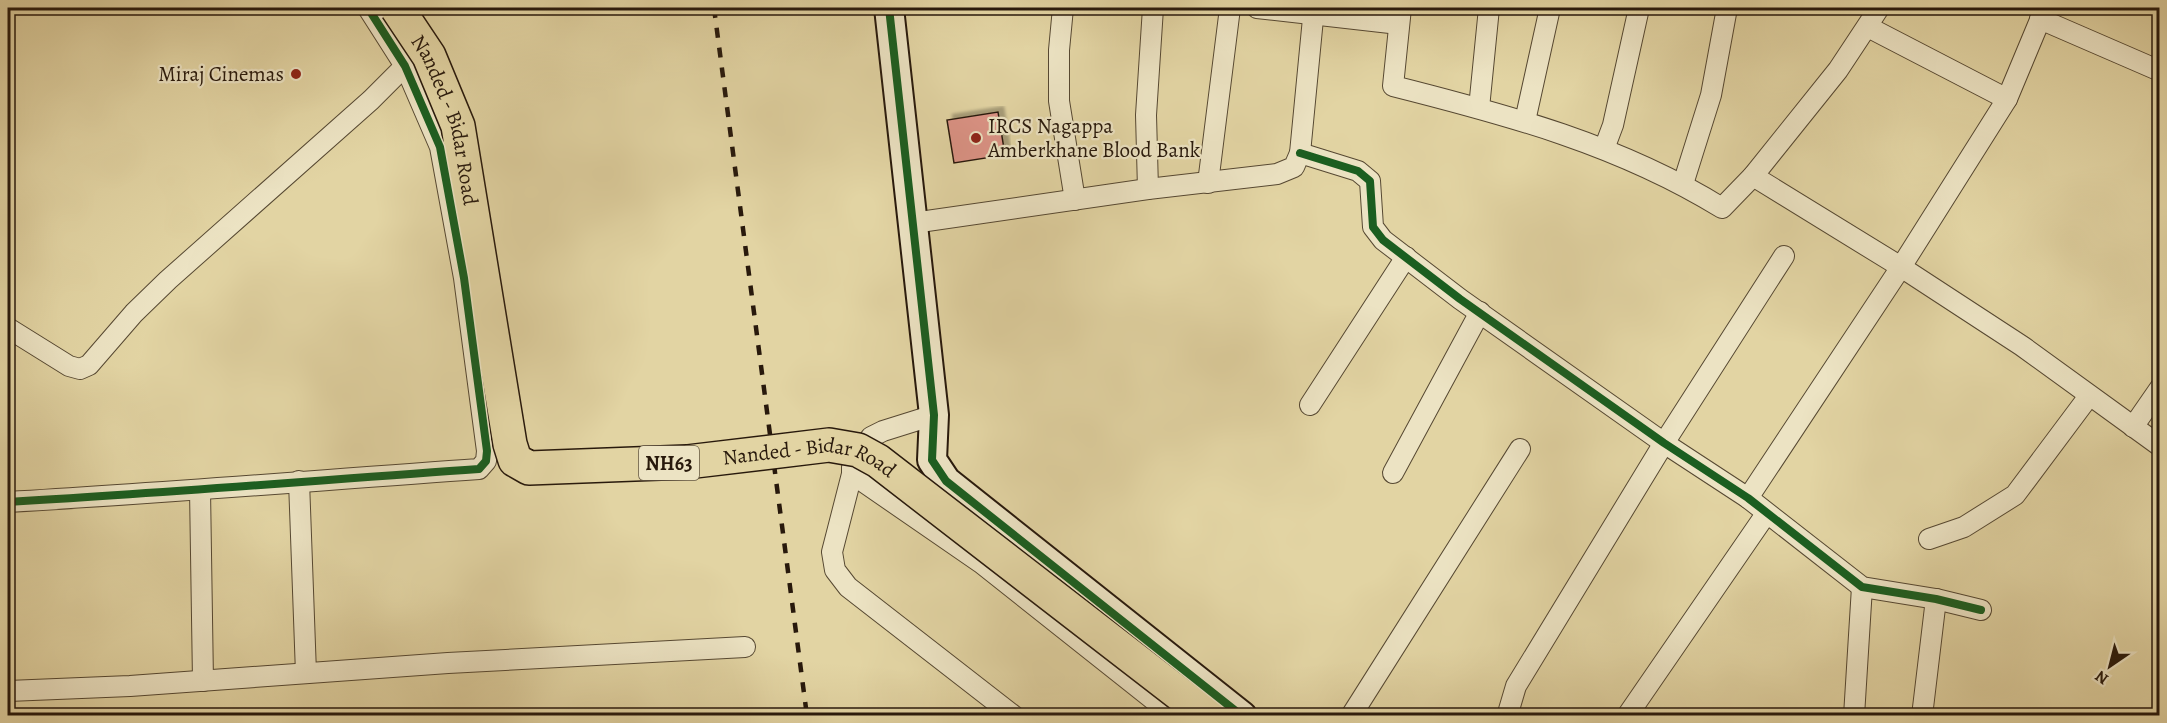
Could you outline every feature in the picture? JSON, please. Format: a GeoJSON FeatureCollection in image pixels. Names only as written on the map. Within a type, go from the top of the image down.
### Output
{"type":"FeatureCollection","features":[{"type":"Feature","properties":{"kind":"highway","name":"Nanded - Bidar Road"},"geometry":{"type":"LineString","coordinates":[[397,8],[429,56],[458,126],[510,444],[515,460],[529,468],[687,462],[829,445],[858,450],[896,474],[1208,716]]}},
{"type":"Feature","properties":{"kind":"street"},"geometry":{"type":"LineString","coordinates":[[8,502],[479,469],[486,461],[487,451],[464,278],[440,147],[405,66],[368,8]]}},
{"type":"Feature","properties":{"kind":"street"},"geometry":{"type":"LineString","coordinates":[[889,8],[934,415],[932,460],[946,481],[1242,716]]}},
{"type":"Feature","properties":{"kind":"street"},"geometry":{"type":"LineString","coordinates":[[1063,8],[1059,50],[1059,101],[1075,200]]}},
{"type":"Feature","properties":{"kind":"street"},"geometry":{"type":"LineString","coordinates":[[1149,189],[1146,115],[1153,8]]}},
{"type":"Feature","properties":{"kind":"street"},"geometry":{"type":"LineString","coordinates":[[1208,183],[1230,8]]}},
{"type":"Feature","properties":{"kind":"street"},"geometry":{"type":"LineString","coordinates":[[1257,8],[1400,16],[1393,86],[1525,121],[1604,149],[1683,184],[1722,208],[1753,176],[1838,70],[1879,8]]}},
{"type":"Feature","properties":{"kind":"street"},"geometry":{"type":"LineString","coordinates":[[1479,108],[1489,8]]}},
{"type":"Feature","properties":{"kind":"street"},"geometry":{"type":"LineString","coordinates":[[1525,121],[1550,8]]}},
{"type":"Feature","properties":{"kind":"street"},"geometry":{"type":"LineString","coordinates":[[1604,149],[1613,125],[1639,8]]}},
{"type":"Feature","properties":{"kind":"street"},"geometry":{"type":"LineString","coordinates":[[1683,184],[1711,95],[1726,8]]}},
{"type":"Feature","properties":{"kind":"street"},"geometry":{"type":"LineString","coordinates":[[913,223],[1149,189],[1277,174],[1294,167],[1300,153],[1314,11]]}},
{"type":"Feature","properties":{"kind":"street"},"geometry":{"type":"LineString","coordinates":[[1748,498],[1901,267],[2007,99],[2043,13],[2160,71]]}},
{"type":"Feature","properties":{"kind":"street"},"geometry":{"type":"LineString","coordinates":[[1868,27],[2007,99]]}},
{"type":"Feature","properties":{"kind":"street"},"geometry":{"type":"LineString","coordinates":[[8,328],[69,366],[80,369],[88,365],[134,313],[168,280],[371,100],[405,66]]}},
{"type":"Feature","properties":{"kind":"street"},"geometry":{"type":"LineString","coordinates":[[1300,153],[1358,171],[1370,182],[1373,227],[1383,240],[1479,312],[1664,443],[1748,498],[1862,587],[1936,599],[1981,610]]}},
{"type":"Feature","properties":{"kind":"street"},"geometry":{"type":"LineString","coordinates":[[1753,176],[1901,267],[2022,346],[2160,446]]}},
{"type":"Feature","properties":{"kind":"street"},"geometry":{"type":"LineString","coordinates":[[1509,716],[1516,686],[1664,443],[1784,256]]}},
{"type":"Feature","properties":{"kind":"street"},"geometry":{"type":"LineString","coordinates":[[1310,405],[1406,257]]}},
{"type":"Feature","properties":{"kind":"street"},"geometry":{"type":"LineString","coordinates":[[1393,473],[1479,312]]}},
{"type":"Feature","properties":{"kind":"street"},"geometry":{"type":"LineString","coordinates":[[2133,427],[2160,388]]}},
{"type":"Feature","properties":{"kind":"street"},"geometry":{"type":"LineString","coordinates":[[1929,539],[1964,527],[2015,495],[2089,396]]}},
{"type":"Feature","properties":{"kind":"street"},"geometry":{"type":"LineString","coordinates":[[934,415],[871,437],[852,467],[832,552],[835,570],[848,587],[1014,716]]}},
{"type":"Feature","properties":{"kind":"street"},"geometry":{"type":"LineString","coordinates":[[1351,716],[1520,449]]}},
{"type":"Feature","properties":{"kind":"street"},"geometry":{"type":"LineString","coordinates":[[852,474],[981,563],[1174,716]]}},
{"type":"Feature","properties":{"kind":"street"},"geometry":{"type":"LineString","coordinates":[[298,481],[306,673]]}},
{"type":"Feature","properties":{"kind":"street"},"geometry":{"type":"LineString","coordinates":[[200,490],[203,681]]}},
{"type":"Feature","properties":{"kind":"street"},"geometry":{"type":"LineString","coordinates":[[1627,716],[1766,514]]}},
{"type":"Feature","properties":{"kind":"street"},"geometry":{"type":"LineString","coordinates":[[1854,716],[1862,587]]}},
{"type":"Feature","properties":{"kind":"street"},"geometry":{"type":"LineString","coordinates":[[1922,716],[1936,599]]}},
{"type":"Feature","properties":{"kind":"street"},"geometry":{"type":"LineString","coordinates":[[8,692],[745,647]]}},
{"type":"Feature","properties":{"kind":"building","name":"IRCS Nagappa Amberkhane Blood Bank"},"geometry":{"type":"Polygon","coordinates":[[[998,112],[1005,155],[954,163],[947,120],[998,112]]]}},
{"type":"Feature","properties":{"kind":"railway"},"geometry":{"type":"LineString","coordinates":[[714,8],[807,716]]}},
{"type":"Feature","properties":{"kind":"cycle path"},"geometry":{"type":"LineString","coordinates":[[8,502],[479,469],[486,461],[487,451],[464,278],[440,147],[405,66],[368,8]]}},
{"type":"Feature","properties":{"kind":"cycle path"},"geometry":{"type":"LineString","coordinates":[[889,8],[934,415],[932,460],[946,481],[1242,716]]}},
{"type":"Feature","properties":{"kind":"cycle path"},"geometry":{"type":"LineString","coordinates":[[1300,153],[1358,171],[1370,181],[1373,227],[1383,240],[1460,299],[1664,443],[1748,498],[1862,587],[1936,599],[1981,610]]}},
{"type":"Feature","properties":{"kind":"place","name":"Miraj Cinemas"},"geometry":{"type":"Point","coordinates":[296,74]}},
{"type":"Feature","properties":{"kind":"place","name":"IRCS Nagappa Amberkhane Blood Bank"},"geometry":{"type":"Point","coordinates":[976,138]}}]}
